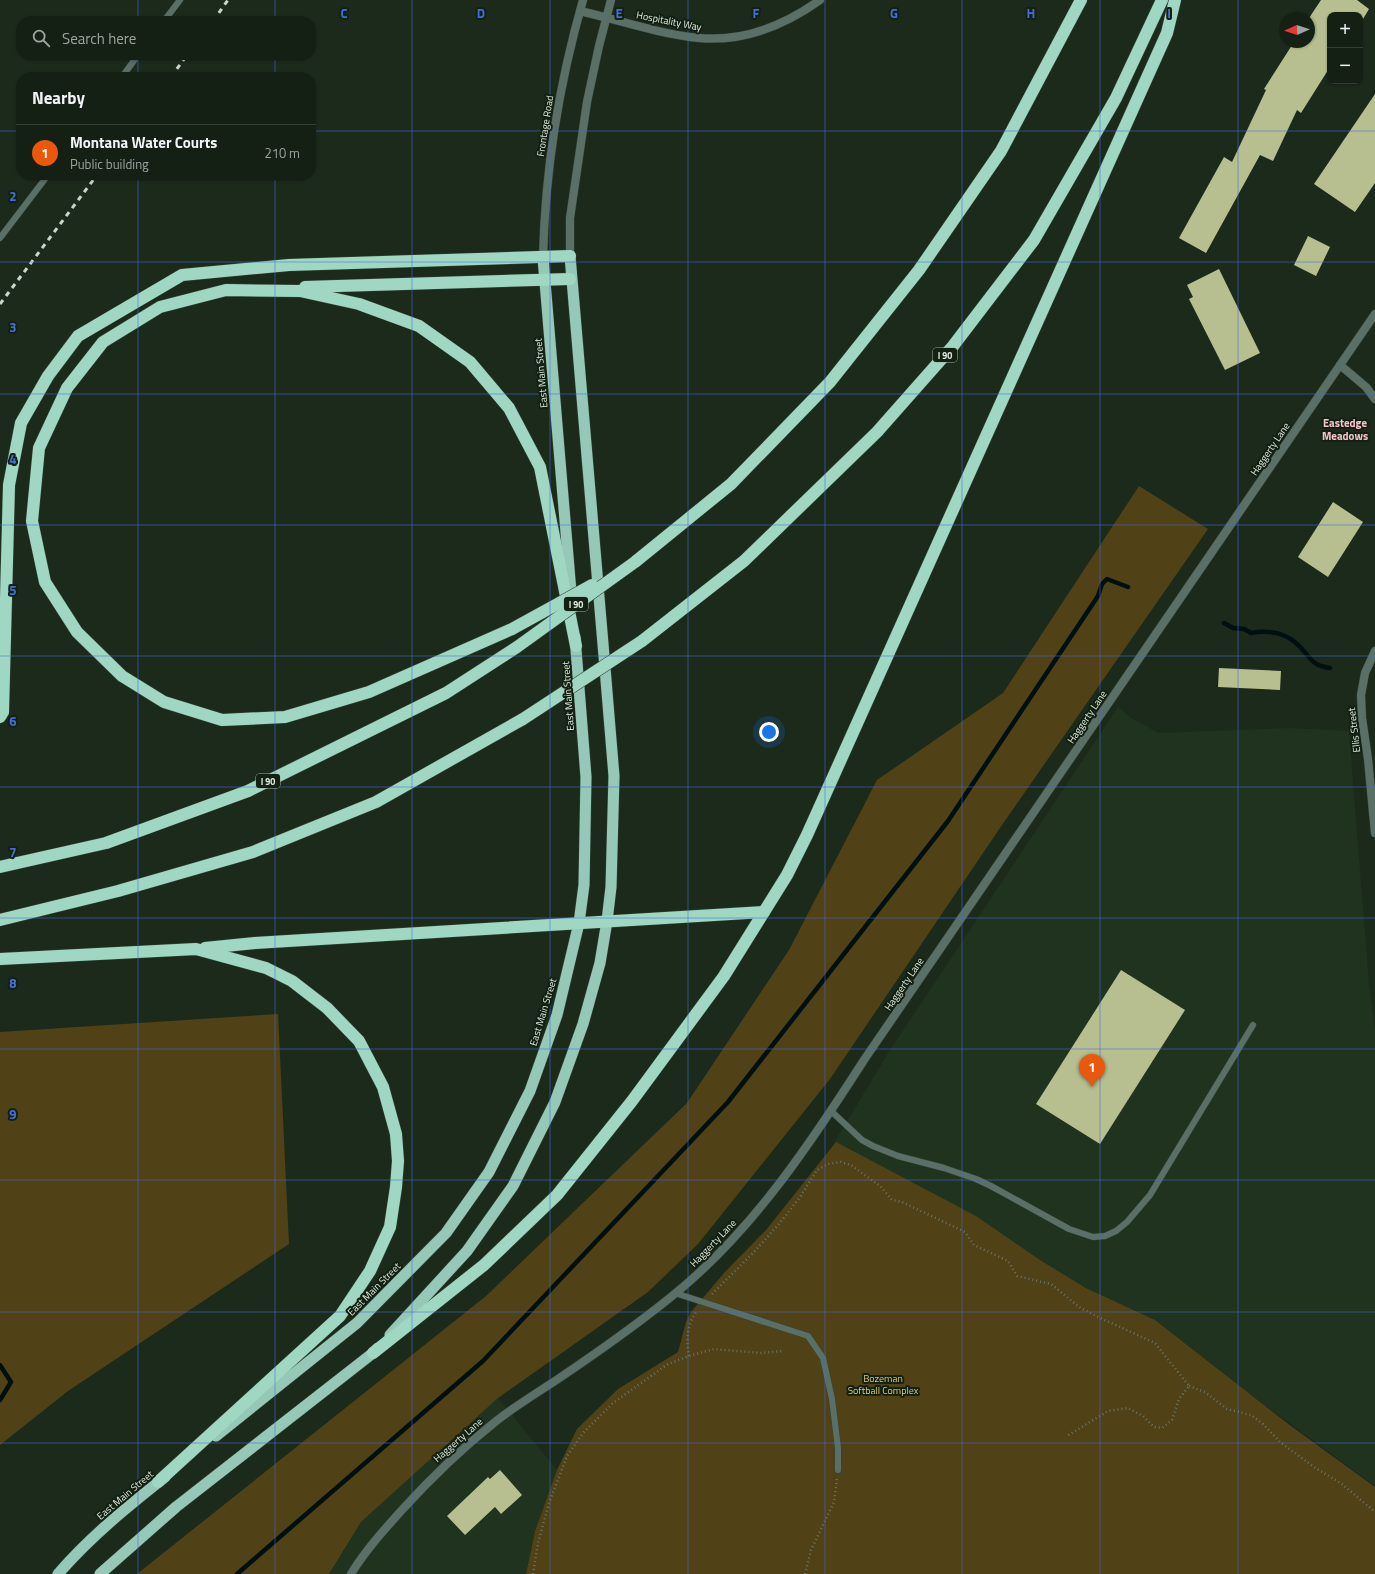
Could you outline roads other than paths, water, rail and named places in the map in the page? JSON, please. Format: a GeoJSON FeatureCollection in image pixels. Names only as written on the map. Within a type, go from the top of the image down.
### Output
{"type":"FeatureCollection","features":[{"type":"Feature","properties":{"kind":"highway","name":"I 90"},"geometry":{"type":"LineString","coordinates":[[0,867],[106,843],[248,791],[446,693],[517,647],[635,562],[731,484],[830,382],[919,270],[1001,151],[1081,0]]}},
{"type":"Feature","properties":{"kind":"highway","name":"I 90"},"geometry":{"type":"LineString","coordinates":[[0,920],[118,891],[253,852],[376,802],[523,719],[642,641],[744,561],[877,432],[953,346],[1034,240],[1116,98],[1162,0]]}},
{"type":"Feature","properties":{"kind":"highway"},"geometry":{"type":"LineString","coordinates":[[100,1574],[176,1507],[484,1265],[557,1195],[632,1101],[724,976],[787,874],[813,821],[1167,33],[1175,0]]}},
{"type":"Feature","properties":{"kind":"highway"},"geometry":{"type":"LineString","coordinates":[[0,717],[3,712],[9,485],[21,423],[48,376],[78,336],[182,275],[289,265],[570,256],[570,279],[604,644],[614,776],[611,887],[608,921],[600,963],[583,1024],[573,1052],[555,1102],[513,1186],[467,1251],[373,1353]]}},
{"type":"Feature","properties":{"kind":"highway","name":"East Main Street"},"geometry":{"type":"LineString","coordinates":[[58,1574],[75,1554],[106,1525],[357,1323],[446,1233],[489,1172],[530,1091],[557,1015],[579,923],[584,885],[586,777],[543,258]]}},
{"type":"Feature","properties":{"kind":"highway"},"geometry":{"type":"LineString","coordinates":[[570,279],[226,290],[160,307],[103,342],[67,388],[39,448],[32,521],[45,582],[77,632],[122,676],[164,702],[222,720],[285,717],[369,692],[512,629],[635,562]]}},
{"type":"Feature","properties":{"kind":"highway"},"geometry":{"type":"LineString","coordinates":[[226,290],[300,290],[359,304],[419,326],[470,362],[509,408],[540,467],[576,646]]}},
{"type":"Feature","properties":{"kind":"highway"},"geometry":{"type":"LineString","coordinates":[[0,959],[196,949],[255,943],[764,912]]}},
{"type":"Feature","properties":{"kind":"highway"},"geometry":{"type":"LineString","coordinates":[[158,1482],[340,1316],[370,1270],[390,1227],[397,1180],[398,1161],[396,1134],[383,1087],[359,1041],[326,1008],[292,981],[266,968],[196,949]]}},
{"type":"Feature","properties":{"kind":"street","name":"Frontage Road"},"geometry":{"type":"LineString","coordinates":[[543,258],[544,217],[557,113],[572,39],[583,0]]}},
{"type":"Feature","properties":{"kind":"street"},"geometry":{"type":"LineString","coordinates":[[570,256],[570,218],[587,102],[611,0]]}},
{"type":"Feature","properties":{"kind":"street","name":"Hospitality Way"},"geometry":{"type":"LineString","coordinates":[[580,11],[670,34],[713,39],[739,36],[762,31],[784,22],[820,0]]}},
{"type":"Feature","properties":{"kind":"street","name":"Haggerty Lane"},"geometry":{"type":"LineString","coordinates":[[351,1574],[382,1532],[424,1486],[459,1452],[496,1421],[571,1370],[675,1293],[718,1254],[798,1159],[831,1112],[864,1060],[1375,314]]}},
{"type":"Feature","properties":{"kind":"street"},"geometry":{"type":"LineString","coordinates":[[1340,365],[1366,387],[1375,399]]}},
{"type":"Feature","properties":{"kind":"street","name":"Ellis Street"},"geometry":{"type":"LineString","coordinates":[[1375,651],[1365,673],[1361,695],[1362,718],[1368,759],[1375,833]]}},
{"type":"Feature","properties":{"kind":"lane"},"geometry":{"type":"LineString","coordinates":[[168,16],[180,0]]}},
{"type":"Feature","properties":{"kind":"lane"},"geometry":{"type":"LineString","coordinates":[[126,72],[134,60]]}},
{"type":"Feature","properties":{"kind":"lane"},"geometry":{"type":"LineString","coordinates":[[0,238],[44,180]]}},
{"type":"Feature","properties":{"kind":"lane"},"geometry":{"type":"LineString","coordinates":[[831,1112],[862,1140],[873,1146],[898,1156],[944,1168],[976,1179],[1081,1234],[1093,1237],[1105,1236],[1116,1231],[1127,1222],[1150,1195],[1253,1025]]}},
{"type":"Feature","properties":{"kind":"lane"},"geometry":{"type":"LineString","coordinates":[[675,1293],[808,1336],[823,1358],[825,1365],[832,1399],[838,1448],[838,1470]]}},
{"type":"Feature","properties":{"kind":"waterway"},"geometry":{"type":"LineString","coordinates":[[237,1574],[483,1361],[728,1102],[948,821],[1098,596],[1102,584],[1107,579],[1128,587]]}},
{"type":"Feature","properties":{"kind":"waterway"},"geometry":{"type":"LineString","coordinates":[[1224,623],[1233,628],[1244,629],[1251,633],[1269,632],[1286,636],[1301,647],[1310,659],[1318,665],[1330,668]]}},
{"type":"Feature","properties":{"kind":"waterway"},"geometry":{"type":"LineString","coordinates":[[0,1365],[11,1382],[0,1400]]}},
{"type":"Feature","properties":{"kind":"railway"},"geometry":{"type":"LineString","coordinates":[[217,16],[228,0]]}},
{"type":"Feature","properties":{"kind":"railway"},"geometry":{"type":"LineString","coordinates":[[175,72],[183,60]]}},
{"type":"Feature","properties":{"kind":"railway"},"geometry":{"type":"LineString","coordinates":[[0,304],[93,180]]}},
{"type":"Feature","properties":{"kind":"place","name":"Montana Water Courts"},"geometry":{"type":"Point","coordinates":[1092,1087]}},
{"type":"Feature","properties":{"kind":"district","name":"Eastedge Meadows"},"geometry":{"type":"Point","coordinates":[1345,429]}},
{"type":"Feature","properties":{"kind":"park label","name":"Bozeman Softball Complex"},"geometry":{"type":"Point","coordinates":[883,1384]}}]}
